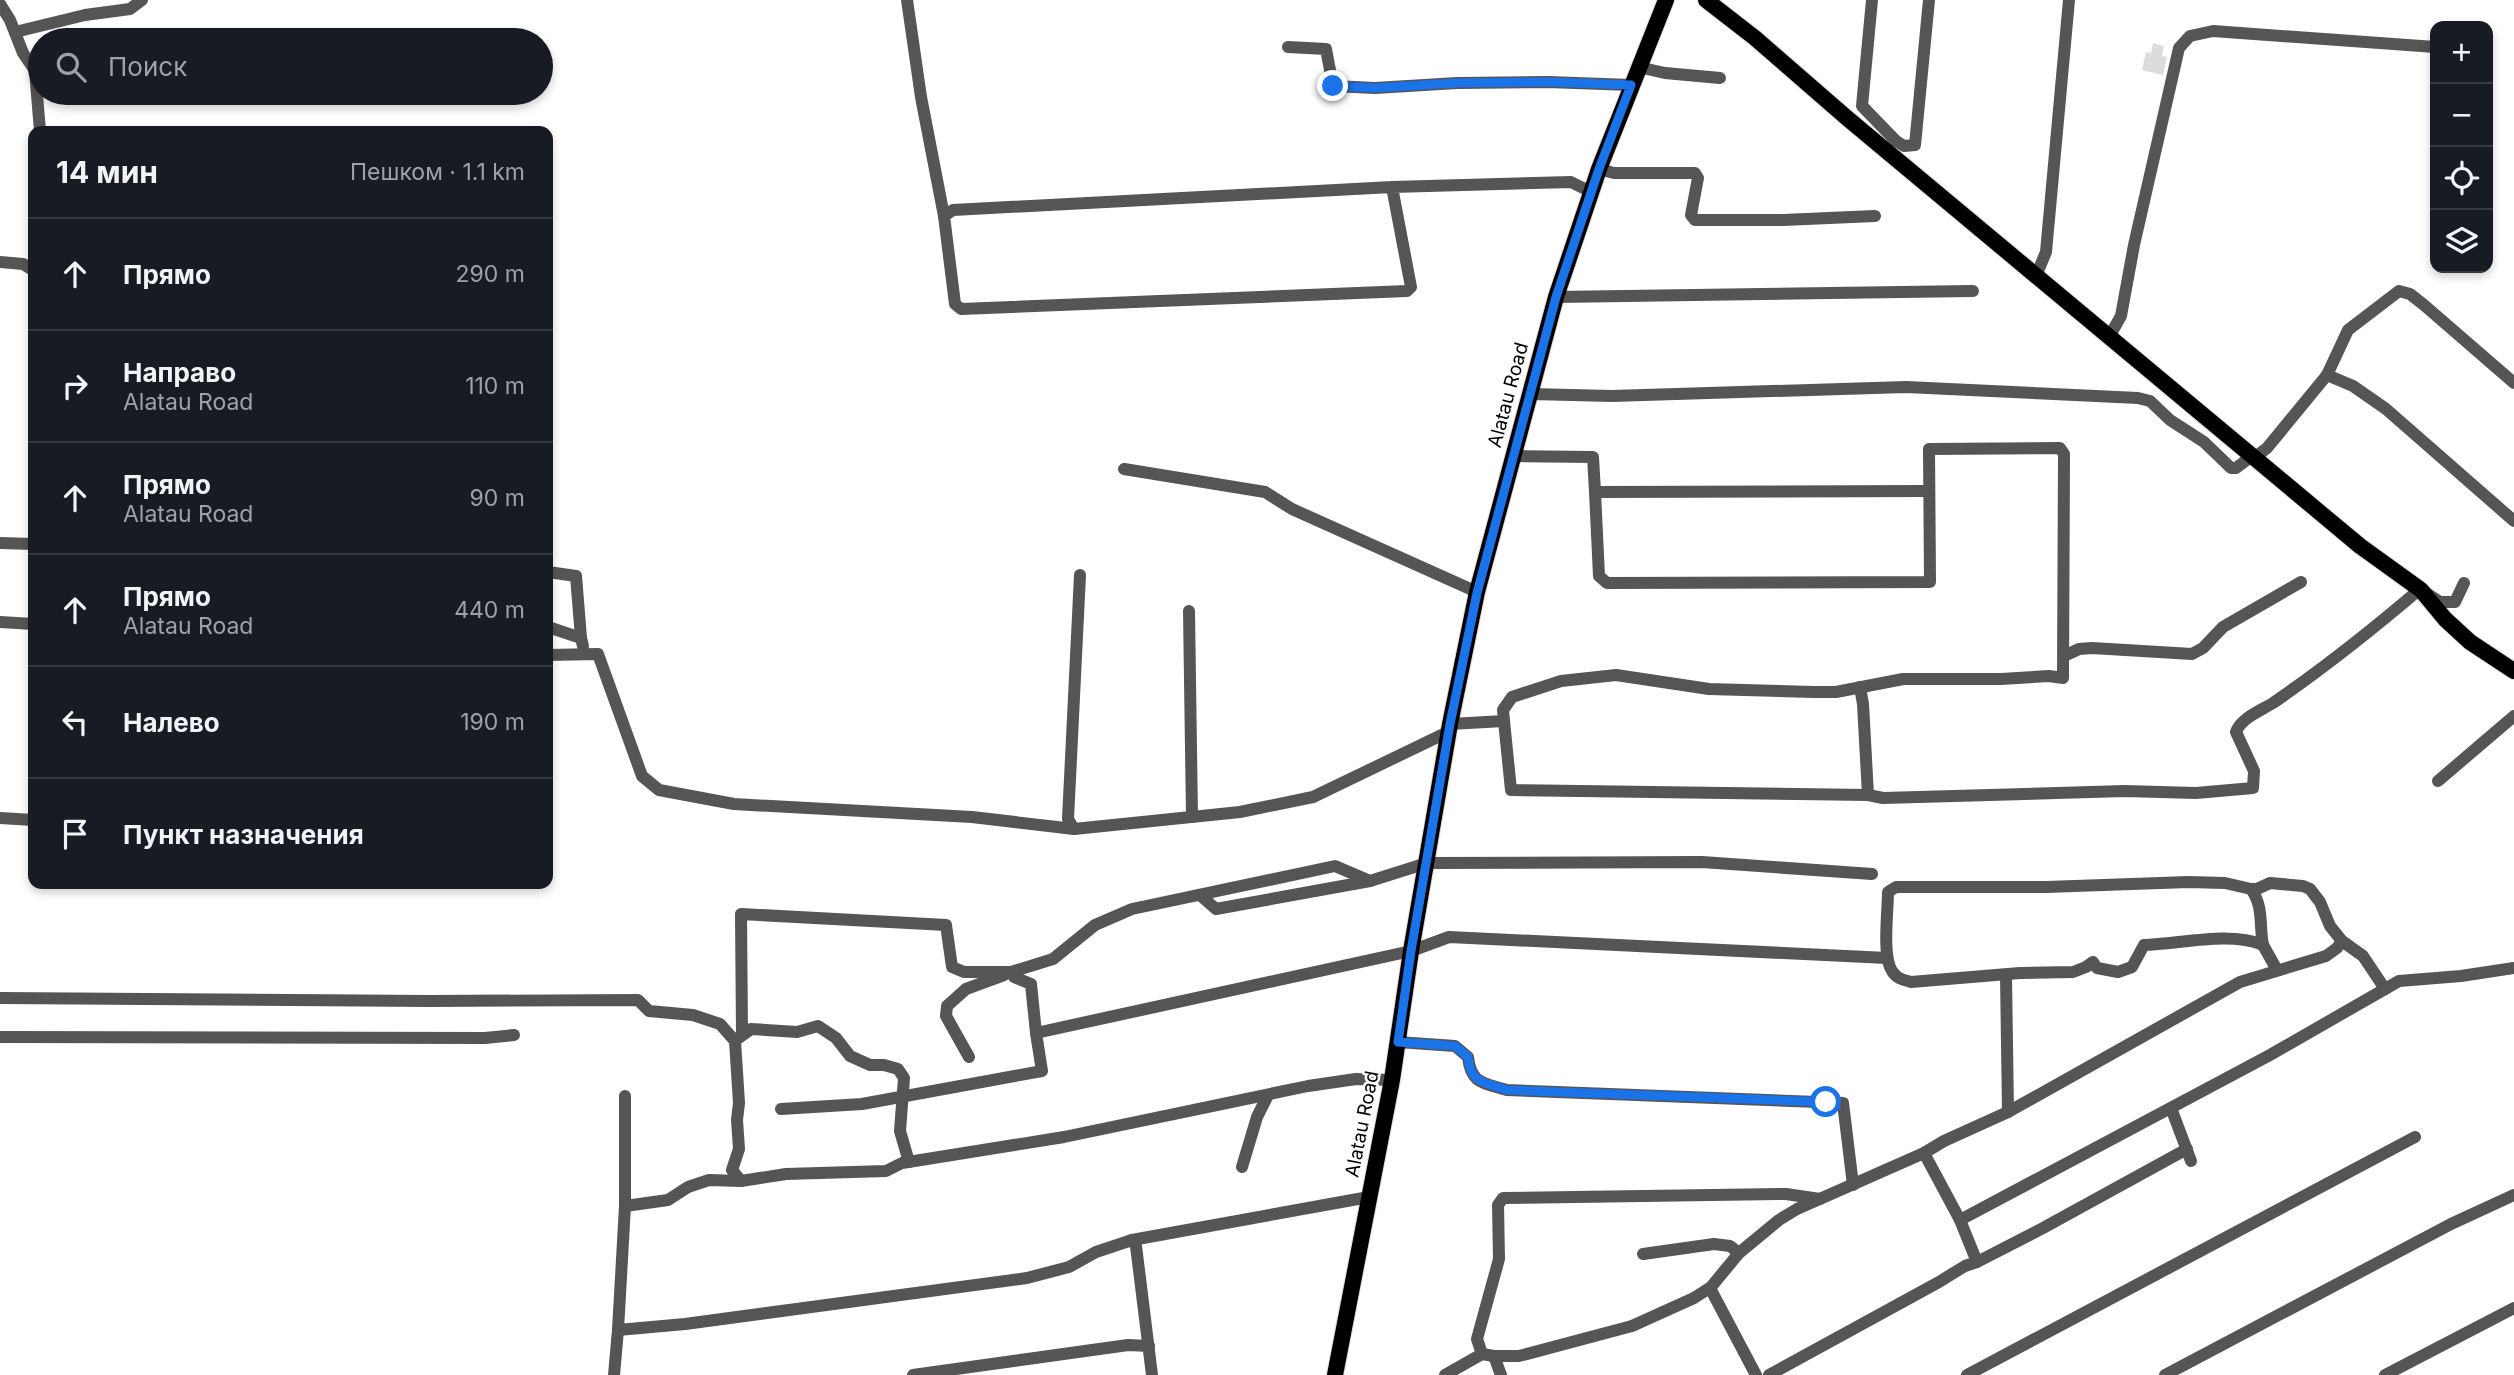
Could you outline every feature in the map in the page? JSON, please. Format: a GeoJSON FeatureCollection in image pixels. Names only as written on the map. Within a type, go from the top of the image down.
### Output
{"type":"FeatureCollection","features":[{"type":"Feature","properties":{"kind":"main road"},"geometry":{"type":"LineString","coordinates":[[1638,67],[1666,0]]}},
{"type":"Feature","properties":{"kind":"main road"},"geometry":{"type":"LineString","coordinates":[[1706,0],[1755,38],[2360,546],[2420,589],[2445,619],[2470,642],[2514,671]]}},
{"type":"Feature","properties":{"kind":"main road","name":"Alatau Road"},"geometry":{"type":"LineString","coordinates":[[1335,1375],[1392,1080],[1448,733],[1477,593],[1556,297],[1599,169],[1638,67]]}},
{"type":"Feature","properties":{"kind":"street"},"geometry":{"type":"LineString","coordinates":[[31,28],[85,15],[130,9],[142,0]]}},
{"type":"Feature","properties":{"kind":"street"},"geometry":{"type":"LineString","coordinates":[[907,0],[921,97],[944,216],[955,304],[961,309],[1401,292],[1411,287],[1392,187]]}},
{"type":"Feature","properties":{"kind":"street"},"geometry":{"type":"LineString","coordinates":[[1872,0],[1862,106],[1904,146],[1915,145],[1929,0]]}},
{"type":"Feature","properties":{"kind":"street"},"geometry":{"type":"LineString","coordinates":[[2036,276],[2046,252],[2069,0]]}},
{"type":"Feature","properties":{"kind":"street"},"geometry":{"type":"LineString","coordinates":[[0,4],[28,59]]}},
{"type":"Feature","properties":{"kind":"street"},"geometry":{"type":"LineString","coordinates":[[15,32],[28,29]]}},
{"type":"Feature","properties":{"kind":"street"},"geometry":{"type":"LineString","coordinates":[[2109,337],[2121,316],[2134,245],[2179,48],[2190,36],[2213,31],[2430,47]]}},
{"type":"Feature","properties":{"kind":"street"},"geometry":{"type":"LineString","coordinates":[[1288,47],[1325,49],[1333,86],[1375,88],[1457,83],[1548,82],[1631,85]]}},
{"type":"Feature","properties":{"kind":"street"},"geometry":{"type":"LineString","coordinates":[[1638,67],[1665,73],[1720,78]]}},
{"type":"Feature","properties":{"kind":"street"},"geometry":{"type":"LineString","coordinates":[[39,105],[40,126]]}},
{"type":"Feature","properties":{"kind":"street"},"geometry":{"type":"LineString","coordinates":[[1599,169],[1614,173],[1695,173],[1698,178],[1691,215],[1695,220],[1875,216]]}},
{"type":"Feature","properties":{"kind":"street"},"geometry":{"type":"LineString","coordinates":[[944,216],[953,210],[1392,187],[1571,181],[1591,192]]}},
{"type":"Feature","properties":{"kind":"street"},"geometry":{"type":"LineString","coordinates":[[0,262],[28,267]]}},
{"type":"Feature","properties":{"kind":"street"},"geometry":{"type":"LineString","coordinates":[[1556,297],[1973,291]]}},
{"type":"Feature","properties":{"kind":"street"},"geometry":{"type":"LineString","coordinates":[[1530,394],[1612,396],[1906,387],[2138,398],[2150,401],[2170,420],[2220,454],[2231,468],[2236,468],[2267,448],[2328,375],[2348,331],[2399,291],[2410,294],[2424,305],[2514,383]]}},
{"type":"Feature","properties":{"kind":"street"},"geometry":{"type":"LineString","coordinates":[[2328,375],[2353,386],[2386,409],[2514,521]]}},
{"type":"Feature","properties":{"kind":"street"},"geometry":{"type":"LineString","coordinates":[[1513,456],[1593,457],[1599,576],[1608,583],[1930,582],[1929,449],[2060,448],[2064,454],[2064,656],[2063,678],[1903,679],[1836,692],[1709,689],[1616,675],[1560,681],[1512,697],[1503,710],[1511,790],[1868,795],[1883,798],[2125,791],[2196,793],[2253,788],[2254,771],[2236,732],[2238,724],[2274,702],[2420,589],[2440,602],[2455,602],[2464,583]]}},
{"type":"Feature","properties":{"kind":"street"},"geometry":{"type":"LineString","coordinates":[[1124,469],[1265,492],[1292,509],[1477,593]]}},
{"type":"Feature","properties":{"kind":"street"},"geometry":{"type":"LineString","coordinates":[[1595,492],[1929,491]]}},
{"type":"Feature","properties":{"kind":"street"},"geometry":{"type":"LineString","coordinates":[[0,543],[28,544]]}},
{"type":"Feature","properties":{"kind":"street"},"geometry":{"type":"LineString","coordinates":[[553,573],[576,576],[581,638],[586,653]]}},
{"type":"Feature","properties":{"kind":"street"},"geometry":{"type":"LineString","coordinates":[[1073,829],[1068,819],[1080,575]]}},
{"type":"Feature","properties":{"kind":"street"},"geometry":{"type":"LineString","coordinates":[[2064,656],[2079,649],[2092,648],[2192,654],[2203,648],[2222,627],[2301,582]]}},
{"type":"Feature","properties":{"kind":"street"},"geometry":{"type":"LineString","coordinates":[[1189,611],[1192,817]]}},
{"type":"Feature","properties":{"kind":"street"},"geometry":{"type":"LineString","coordinates":[[0,622],[28,624]]}},
{"type":"Feature","properties":{"kind":"street"},"geometry":{"type":"LineString","coordinates":[[553,629],[581,638]]}},
{"type":"Feature","properties":{"kind":"street"},"geometry":{"type":"LineString","coordinates":[[553,654],[598,654],[642,776],[659,790],[734,804],[972,817],[1073,829],[1240,812],[1313,797],[1448,733],[1504,721]]}},
{"type":"Feature","properties":{"kind":"street"},"geometry":{"type":"LineString","coordinates":[[1860,687],[1868,795]]}},
{"type":"Feature","properties":{"kind":"street"},"geometry":{"type":"LineString","coordinates":[[2438,781],[2514,716]]}},
{"type":"Feature","properties":{"kind":"street"},"geometry":{"type":"LineString","coordinates":[[0,818],[28,820]]}},
{"type":"Feature","properties":{"kind":"street"},"geometry":{"type":"LineString","coordinates":[[1200,895],[1216,909],[1426,871],[1702,862],[1872,874]]}},
{"type":"Feature","properties":{"kind":"street"},"geometry":{"type":"LineString","coordinates":[[969,1057],[946,1016],[947,1006],[966,989],[1054,959],[1095,925],[1132,909],[1335,866],[1370,881]]}},
{"type":"Feature","properties":{"kind":"street"},"geometry":{"type":"LineString","coordinates":[[2263,945],[2250,940],[2216,939],[2144,945],[2132,967],[2118,972],[2097,968],[2093,962],[2073,972],[1911,982],[1898,978],[1891,970],[1887,958],[1888,892],[1896,887],[2046,887],[2189,882],[2225,883],[2257,889],[2270,883],[2303,886],[2310,889],[2320,902],[2330,926],[2342,941],[2363,956],[2385,989]]}},
{"type":"Feature","properties":{"kind":"street"},"geometry":{"type":"LineString","coordinates":[[2251,888],[2259,900],[2263,945],[2277,970]]}},
{"type":"Feature","properties":{"kind":"street"},"geometry":{"type":"LineString","coordinates":[[741,1181],[732,1170],[739,1149],[737,1120],[741,914],[946,925],[952,967],[964,972],[1011,972]]}},
{"type":"Feature","properties":{"kind":"street"},"geometry":{"type":"LineString","coordinates":[[1036,1033],[1411,951],[1449,937],[1887,958]]}},
{"type":"Feature","properties":{"kind":"street"},"geometry":{"type":"LineString","coordinates":[[1445,1375],[1488,1355],[1520,1356],[1632,1326],[1710,1288],[1738,1253],[1779,1220],[2008,1112],[2240,982],[2326,956],[2342,941]]}},
{"type":"Feature","properties":{"kind":"street"},"geometry":{"type":"LineString","coordinates":[[1960,1220],[2171,1108],[2399,981],[2514,968]]}},
{"type":"Feature","properties":{"kind":"street"},"geometry":{"type":"LineString","coordinates":[[782,1109],[862,1104],[1042,1071],[1031,984],[1014,977],[1011,972]]}},
{"type":"Feature","properties":{"kind":"street"},"geometry":{"type":"LineString","coordinates":[[2006,975],[2008,1112]]}},
{"type":"Feature","properties":{"kind":"street"},"geometry":{"type":"LineString","coordinates":[[0,998],[638,1000],[649,1011],[693,1015],[720,1024],[738,1037]]}},
{"type":"Feature","properties":{"kind":"street"},"geometry":{"type":"LineString","coordinates":[[738,1037],[751,1029],[797,1032],[818,1026],[836,1038],[850,1056],[870,1065],[898,1069],[904,1078],[900,1130],[909,1162]]}},
{"type":"Feature","properties":{"kind":"street"},"geometry":{"type":"LineString","coordinates":[[0,1037],[485,1038],[514,1035]]}},
{"type":"Feature","properties":{"kind":"street"},"geometry":{"type":"LineString","coordinates":[[1398,1042],[1455,1046],[1468,1057],[1469,1070],[1478,1082],[1507,1090],[1843,1103],[1853,1185]]}},
{"type":"Feature","properties":{"kind":"street"},"geometry":{"type":"LineString","coordinates":[[625,1206],[667,1200],[709,1180],[741,1181],[786,1174],[886,1171],[909,1162],[1064,1137],[1356,1079],[1392,1080]]}},
{"type":"Feature","properties":{"kind":"street"},"geometry":{"type":"LineString","coordinates":[[1242,1167],[1256,1117],[1268,1095]]}},
{"type":"Feature","properties":{"kind":"street"},"geometry":{"type":"LineString","coordinates":[[614,1375],[625,1206],[625,1096]]}},
{"type":"Feature","properties":{"kind":"street"},"geometry":{"type":"LineString","coordinates":[[1769,1375],[1965,1266],[2189,1155],[2171,1108]]}},
{"type":"Feature","properties":{"kind":"street"},"geometry":{"type":"LineString","coordinates":[[1967,1375],[2414,1137]]}},
{"type":"Feature","properties":{"kind":"street"},"geometry":{"type":"LineString","coordinates":[[1923,1153],[1960,1220],[1977,1262]]}},
{"type":"Feature","properties":{"kind":"street"},"geometry":{"type":"LineString","coordinates":[[1501,1375],[1477,1339],[1499,1259],[1498,1205],[1503,1198],[1786,1194],[1820,1199]]}},
{"type":"Feature","properties":{"kind":"street"},"geometry":{"type":"LineString","coordinates":[[2165,1375],[2451,1224],[2514,1195]]}},
{"type":"Feature","properties":{"kind":"street"},"geometry":{"type":"LineString","coordinates":[[618,1330],[685,1324],[1027,1278],[1069,1267],[1096,1252],[1132,1240],[1369,1197]]}},
{"type":"Feature","properties":{"kind":"street"},"geometry":{"type":"LineString","coordinates":[[1132,1240],[1136,1246],[1152,1375]]}},
{"type":"Feature","properties":{"kind":"street"},"geometry":{"type":"LineString","coordinates":[[1643,1254],[1714,1244],[1730,1246],[1738,1253]]}},
{"type":"Feature","properties":{"kind":"street"},"geometry":{"type":"LineString","coordinates":[[1710,1288],[1756,1375]]}},
{"type":"Feature","properties":{"kind":"street"},"geometry":{"type":"LineString","coordinates":[[2385,1375],[2514,1308]]}},
{"type":"Feature","properties":{"kind":"street"},"geometry":{"type":"LineString","coordinates":[[913,1375],[1129,1345],[1149,1346]]}},
{"type":"Feature","properties":{"kind":"shaded area"},"geometry":{"type":"Polygon","coordinates":[[[2153,43],[2164,46],[2162,56],[2167,57],[2163,75],[2142,70],[2146,52],[2151,53],[2153,43]]]}},
{"type":"Feature","properties":{"kind":"route"},"geometry":{"type":"LineString","coordinates":[[1333,86],[1375,88],[1457,83],[1548,82],[1631,85],[1599,169],[1556,297],[1477,593],[1450,724],[1398,1042],[1455,1046],[1468,1057],[1469,1070],[1478,1082],[1507,1090],[1826,1102]]}}]}
